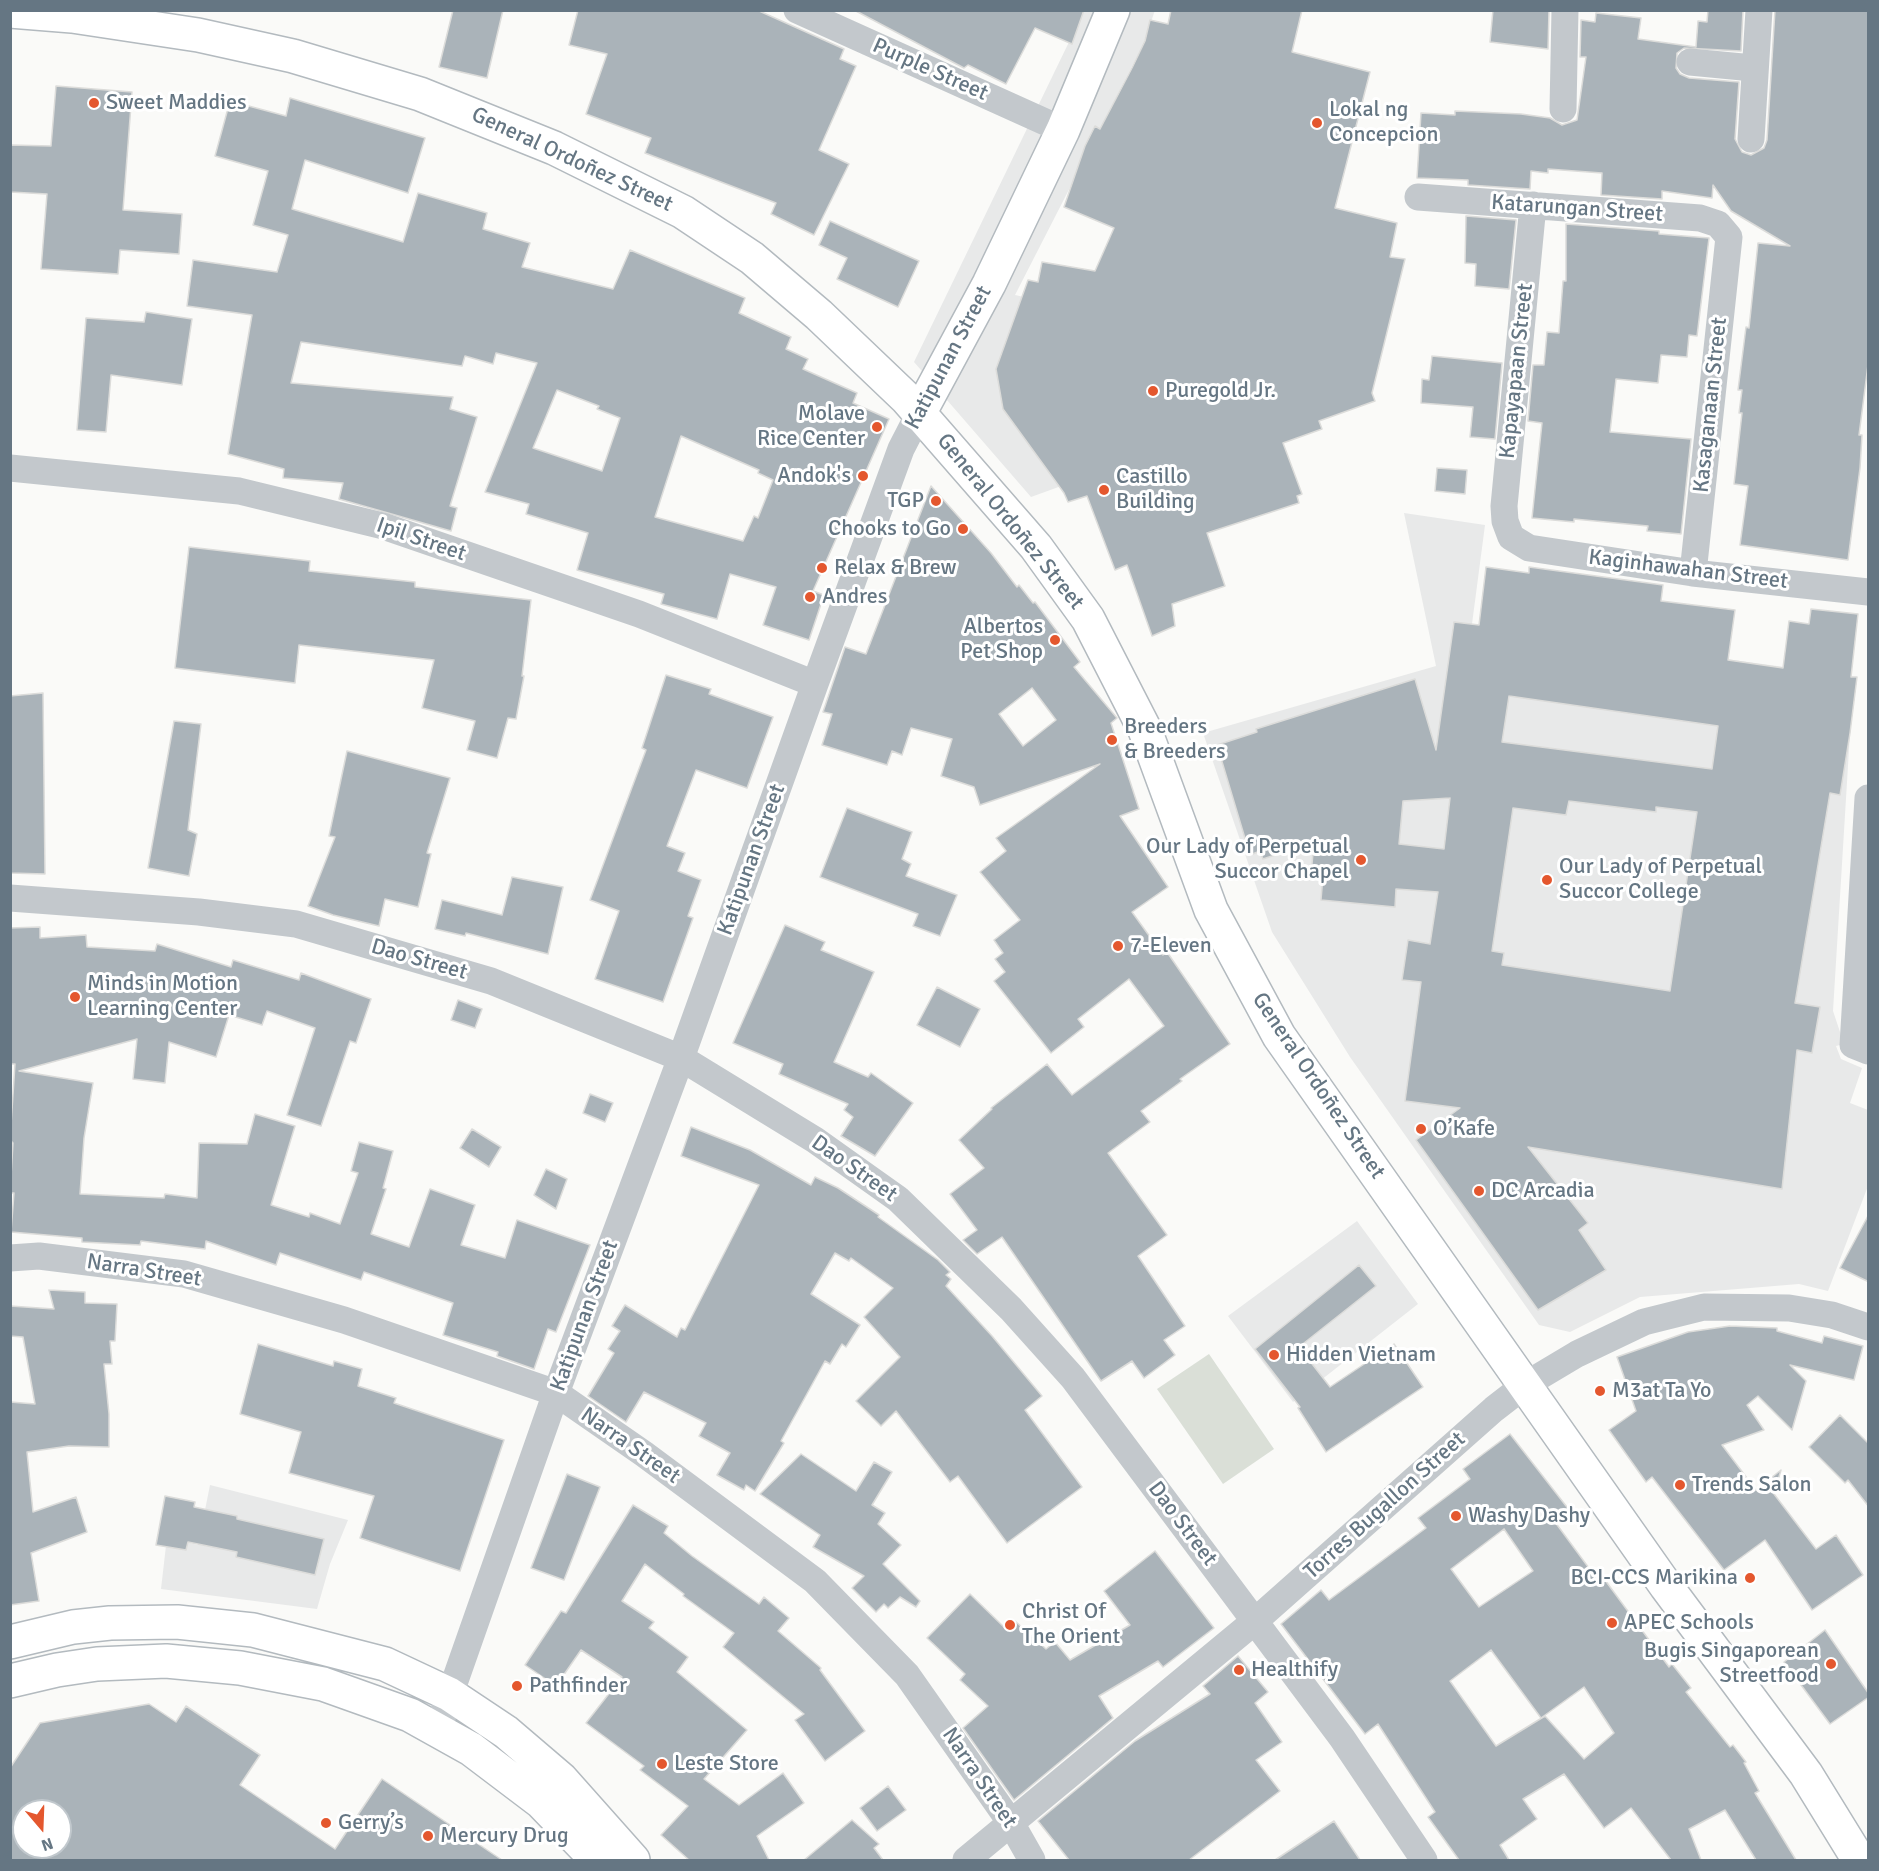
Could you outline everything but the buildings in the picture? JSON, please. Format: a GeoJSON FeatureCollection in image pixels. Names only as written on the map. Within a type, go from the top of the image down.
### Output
{"type":"FeatureCollection","features":[{"type":"Feature","properties":{"kind":"main road","name":"Katipunan Street"},"geometry":{"type":"LineString","coordinates":[[920,412],[989,284],[1063,130],[1113,10]]}},
{"type":"Feature","properties":{"kind":"main road","name":"General Ordoñez Street"},"geometry":{"type":"LineString","coordinates":[[12,11],[72,16],[187,33],[284,54],[420,94],[554,148],[665,203],[752,258],[834,328],[920,412],[1036,547],[1088,619],[1145,730],[1211,910],[1264,1010],[1315,1088],[1673,1595],[1806,1774],[1859,1860]]}},
{"type":"Feature","properties":{"kind":"main road"},"geometry":{"type":"LineString","coordinates":[[10,1642],[74,1627],[110,1623],[214,1624],[284,1637],[385,1664],[449,1694],[496,1725],[534,1755],[590,1809],[633,1860]]}},
{"type":"Feature","properties":{"kind":"main road"},"geometry":{"type":"LineString","coordinates":[[10,1681],[57,1670],[129,1661],[203,1664],[288,1676],[323,1684],[397,1710],[438,1729],[479,1754],[541,1802],[597,1860]]}},
{"type":"Feature","properties":{"kind":"street","name":"Purple Street"},"geometry":{"type":"LineString","coordinates":[[797,10],[1063,130]]}},
{"type":"Feature","properties":{"kind":"street"},"geometry":{"type":"LineString","coordinates":[[1563,109],[1565,10]]}},
{"type":"Feature","properties":{"kind":"street"},"geometry":{"type":"LineString","coordinates":[[1751,139],[1753,68],[1759,10]]}},
{"type":"Feature","properties":{"kind":"street"},"geometry":{"type":"LineString","coordinates":[[1690,62],[1753,68]]}},
{"type":"Feature","properties":{"kind":"street","name":"Katarungan Street"},"geometry":{"type":"LineString","coordinates":[[1418,197],[1700,218],[1718,224],[1729,237]]}},
{"type":"Feature","properties":{"kind":"street","name":"Kapayapaan Street"},"geometry":{"type":"LineString","coordinates":[[1511,537],[1505,521],[1504,506],[1533,205]]}},
{"type":"Feature","properties":{"kind":"street","name":"Kasaganaan Street"},"geometry":{"type":"LineString","coordinates":[[1694,573],[1729,237]]}},
{"type":"Feature","properties":{"kind":"street","name":"Katipunan Street"},"geometry":{"type":"LineString","coordinates":[[438,1729],[556,1394],[681,1058],[901,449],[920,412]]}},
{"type":"Feature","properties":{"kind":"street","name":"Ipil Street"},"geometry":{"type":"LineString","coordinates":[[10,468],[239,491],[383,526],[639,615],[815,684]]}},
{"type":"Feature","properties":{"kind":"street","name":"Kaginhawahan Street"},"geometry":{"type":"LineString","coordinates":[[1511,537],[1529,548],[1694,573],[1869,592]]}},
{"type":"Feature","properties":{"kind":"street"},"geometry":{"type":"LineString","coordinates":[[1861,1048],[1869,798]]}},
{"type":"Feature","properties":{"kind":"street","name":"Dao Street"},"geometry":{"type":"LineString","coordinates":[[10,898],[188,911],[296,924],[491,981],[681,1058],[814,1140],[898,1199],[973,1269],[1073,1378],[1342,1738],[1424,1860]]}},
{"type":"Feature","properties":{"kind":"street","name":"Narra Street"},"geometry":{"type":"LineString","coordinates":[[10,1258],[39,1256],[184,1274],[345,1320],[556,1394],[644,1454],[815,1581],[907,1675],[1011,1823],[1032,1860]]}},
{"type":"Feature","properties":{"kind":"street","name":"Torres Bugallon Street"},"geometry":{"type":"LineString","coordinates":[[966,1860],[1255,1621],[1494,1409],[1525,1385],[1585,1350],[1644,1322],[1704,1307],[1788,1308],[1832,1315],[1869,1327]]}},
{"type":"Feature","properties":{"kind":"shaded area"},"geometry":{"type":"Polygon","coordinates":[[[1155,10],[1144,43],[1015,295],[1370,374],[1031,497],[914,362],[1084,11],[1155,10]]]}},
{"type":"Feature","properties":{"kind":"shaded area","name":"Our Lady of Perpetual Succor College"},"geometry":{"type":"Polygon","coordinates":[[[1404,513],[1485,525],[1472,624],[1857,677],[1850,733],[1833,1011],[1844,1044],[1836,1046],[1841,1059],[1862,1068],[1850,1103],[1868,1110],[1868,1186],[1828,1291],[1799,1284],[1640,1297],[1570,1332],[1539,1325],[1350,1057],[1272,932],[1203,733],[1436,666],[1404,513]]]}},
{"type":"Feature","properties":{"kind":"shaded area"},"geometry":{"type":"Polygon","coordinates":[[[1357,1221],[1418,1304],[1293,1402],[1228,1316],[1357,1221]]]}},
{"type":"Feature","properties":{"kind":"shaded area"},"geometry":{"type":"Polygon","coordinates":[[[1209,1354],[1274,1449],[1223,1484],[1157,1389],[1209,1354]]]}},
{"type":"Feature","properties":{"kind":"shaded area"},"geometry":{"type":"Polygon","coordinates":[[[210,1485],[348,1520],[330,1564],[317,1609],[161,1589],[167,1537],[198,1545],[210,1485]]]}},
{"type":"Feature","properties":{"kind":"place","name":"Sweet Maddies"},"geometry":{"type":"Point","coordinates":[94,103]}},
{"type":"Feature","properties":{"kind":"place","name":"Lokal ng Concepcion"},"geometry":{"type":"Point","coordinates":[1317,123]}},
{"type":"Feature","properties":{"kind":"place","name":"Puregold Jr."},"geometry":{"type":"Point","coordinates":[1153,391]}},
{"type":"Feature","properties":{"kind":"place","name":"Molave Rice Center"},"geometry":{"type":"Point","coordinates":[877,427]}},
{"type":"Feature","properties":{"kind":"place","name":"Andok's"},"geometry":{"type":"Point","coordinates":[863,476]}},
{"type":"Feature","properties":{"kind":"place","name":"Castillo Building"},"geometry":{"type":"Point","coordinates":[1104,490]}},
{"type":"Feature","properties":{"kind":"place","name":"TGP"},"geometry":{"type":"Point","coordinates":[936,501]}},
{"type":"Feature","properties":{"kind":"place","name":"Chooks to Go"},"geometry":{"type":"Point","coordinates":[963,529]}},
{"type":"Feature","properties":{"kind":"place","name":"Relax & Brew"},"geometry":{"type":"Point","coordinates":[822,568]}},
{"type":"Feature","properties":{"kind":"place","name":"Andres"},"geometry":{"type":"Point","coordinates":[810,597]}},
{"type":"Feature","properties":{"kind":"place","name":"Albertos Pet Shop"},"geometry":{"type":"Point","coordinates":[1055,640]}},
{"type":"Feature","properties":{"kind":"place","name":"Breeders & Breeders"},"geometry":{"type":"Point","coordinates":[1112,740]}},
{"type":"Feature","properties":{"kind":"place","name":"Our Lady of Perpetual Succor Chapel"},"geometry":{"type":"Point","coordinates":[1361,860]}},
{"type":"Feature","properties":{"kind":"place","name":"Our Lady of Perpetual Succor College"},"geometry":{"type":"Point","coordinates":[1547,880]}},
{"type":"Feature","properties":{"kind":"place","name":"7-Eleven"},"geometry":{"type":"Point","coordinates":[1118,946]}},
{"type":"Feature","properties":{"kind":"place","name":"Minds in Motion Learning Center"},"geometry":{"type":"Point","coordinates":[75,997]}},
{"type":"Feature","properties":{"kind":"place","name":"O’Kafe"},"geometry":{"type":"Point","coordinates":[1421,1129]}},
{"type":"Feature","properties":{"kind":"place","name":"DC Arcadia"},"geometry":{"type":"Point","coordinates":[1479,1191]}},
{"type":"Feature","properties":{"kind":"place","name":"Hidden Vietnam"},"geometry":{"type":"Point","coordinates":[1274,1355]}},
{"type":"Feature","properties":{"kind":"place","name":"M3at Ta Yo"},"geometry":{"type":"Point","coordinates":[1600,1391]}},
{"type":"Feature","properties":{"kind":"place","name":"Trends Salon"},"geometry":{"type":"Point","coordinates":[1680,1485]}},
{"type":"Feature","properties":{"kind":"place","name":"Washy Dashy"},"geometry":{"type":"Point","coordinates":[1456,1516]}},
{"type":"Feature","properties":{"kind":"place","name":"BCI-CCS Marikina"},"geometry":{"type":"Point","coordinates":[1750,1578]}},
{"type":"Feature","properties":{"kind":"place","name":"APEC Schools"},"geometry":{"type":"Point","coordinates":[1612,1623]}},
{"type":"Feature","properties":{"kind":"place","name":"Christ Of The Orient"},"geometry":{"type":"Point","coordinates":[1010,1625]}},
{"type":"Feature","properties":{"kind":"place","name":"Bugis Singaporean Streetfood"},"geometry":{"type":"Point","coordinates":[1831,1664]}},
{"type":"Feature","properties":{"kind":"place","name":"Healthify"},"geometry":{"type":"Point","coordinates":[1239,1670]}},
{"type":"Feature","properties":{"kind":"place","name":"Pathfinder"},"geometry":{"type":"Point","coordinates":[517,1686]}},
{"type":"Feature","properties":{"kind":"place","name":"Leste Store"},"geometry":{"type":"Point","coordinates":[662,1764]}},
{"type":"Feature","properties":{"kind":"place","name":"Gerry’s"},"geometry":{"type":"Point","coordinates":[326,1823]}},
{"type":"Feature","properties":{"kind":"place","name":"Mercury Drug"},"geometry":{"type":"Point","coordinates":[428,1836]}}]}
